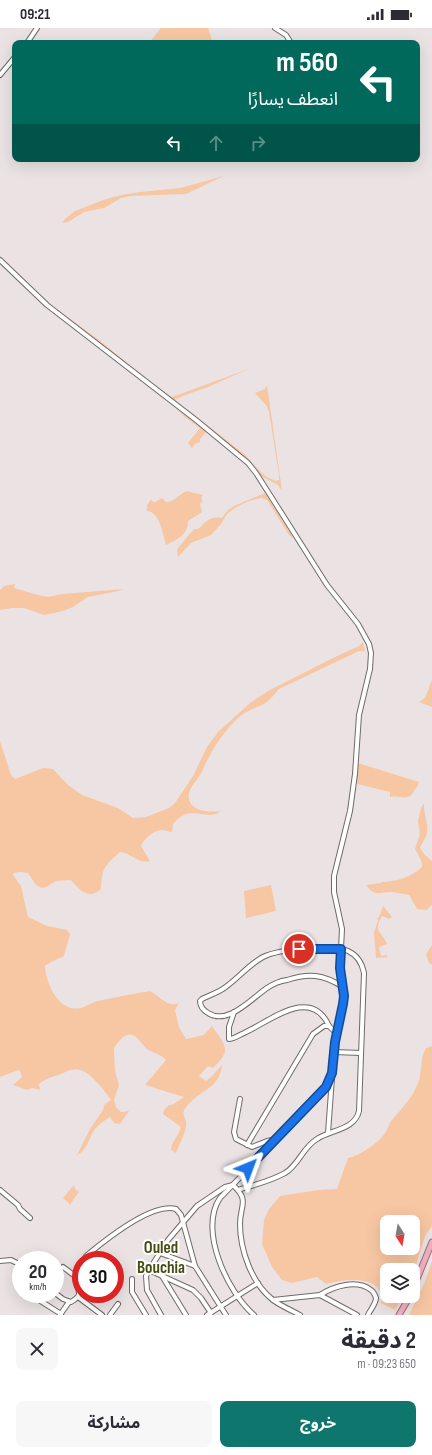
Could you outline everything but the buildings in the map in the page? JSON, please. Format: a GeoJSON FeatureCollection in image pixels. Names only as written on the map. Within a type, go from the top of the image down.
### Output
{"type":"FeatureCollection","features":[{"type":"Feature","properties":{"kind":"main road"},"geometry":{"type":"LineString","coordinates":[[420,1272],[432,1242]]}},
{"type":"Feature","properties":{"kind":"main road"},"geometry":{"type":"LineString","coordinates":[[399,1315],[406,1303]]}},
{"type":"Feature","properties":{"kind":"street"},"geometry":{"type":"LineString","coordinates":[[29,40],[38,28]]}},
{"type":"Feature","properties":{"kind":"street"},"geometry":{"type":"LineString","coordinates":[[275,28],[286,35],[289,40]]}},
{"type":"Feature","properties":{"kind":"street"},"geometry":{"type":"LineString","coordinates":[[0,75],[12,61]]}},
{"type":"Feature","properties":{"kind":"street"},"geometry":{"type":"LineString","coordinates":[[0,260],[47,305],[196,420],[248,463],[256,473],[327,585],[358,624],[368,640],[371,661],[359,715],[353,793],[334,876],[334,892],[342,929],[340,968],[343,987],[343,1004],[334,1052],[328,1133]]}},
{"type":"Feature","properties":{"kind":"street"},"geometry":{"type":"LineString","coordinates":[[238,1190],[274,1178],[288,1171],[308,1146],[317,1138],[342,1129],[356,1120],[358,1114],[364,972],[360,962],[354,955],[341,949],[310,948],[278,952],[261,958],[226,987],[200,1001],[202,1008],[212,1016],[220,1017],[234,1012],[246,1005],[268,987],[286,980],[309,976],[321,976],[343,987]]}},
{"type":"Feature","properties":{"kind":"street"},"geometry":{"type":"LineString","coordinates":[[234,1012],[229,1027],[230,1039],[286,1011],[294,1008],[305,1007],[317,1010],[322,1014],[329,1026],[337,1034]]}},
{"type":"Feature","properties":{"kind":"street"},"geometry":{"type":"LineString","coordinates":[[247,1145],[311,1037],[320,1028],[329,1026]]}},
{"type":"Feature","properties":{"kind":"street"},"geometry":{"type":"LineString","coordinates":[[334,1052],[361,1053]]}},
{"type":"Feature","properties":{"kind":"street"},"geometry":{"type":"LineString","coordinates":[[254,1315],[238,1296],[223,1273],[215,1245],[212,1225],[215,1205],[326,1087],[332,1073]]}},
{"type":"Feature","properties":{"kind":"street"},"geometry":{"type":"LineString","coordinates":[[240,1099],[234,1136],[237,1140],[254,1147],[267,1141],[277,1139]]}},
{"type":"Feature","properties":{"kind":"street"},"geometry":{"type":"LineString","coordinates":[[233,1185],[242,1195],[243,1200],[240,1222],[241,1244],[247,1261],[258,1283],[273,1300],[300,1315]]}},
{"type":"Feature","properties":{"kind":"street"},"geometry":{"type":"LineString","coordinates":[[161,1315],[147,1290],[146,1276],[149,1270],[168,1240],[193,1210],[200,1203],[224,1187],[233,1185]]}},
{"type":"Feature","properties":{"kind":"street"},"geometry":{"type":"LineString","coordinates":[[0,1190],[18,1205],[20,1210],[30,1218]]}},
{"type":"Feature","properties":{"kind":"street"},"geometry":{"type":"LineString","coordinates":[[92,1251],[125,1226],[136,1220],[166,1208],[176,1209],[180,1212],[195,1266],[226,1315]]}},
{"type":"Feature","properties":{"kind":"street"},"geometry":{"type":"LineString","coordinates":[[160,1253],[195,1266]]}},
{"type":"Feature","properties":{"kind":"street"},"geometry":{"type":"LineString","coordinates":[[0,1261],[12,1260]]}},
{"type":"Feature","properties":{"kind":"street"},"geometry":{"type":"LineString","coordinates":[[149,1270],[196,1292],[209,1314],[258,1283]]}},
{"type":"Feature","properties":{"kind":"street"},"geometry":{"type":"LineString","coordinates":[[162,1276],[186,1315]]}},
{"type":"Feature","properties":{"kind":"street"},"geometry":{"type":"LineString","coordinates":[[132,1279],[132,1292],[146,1315]]}},
{"type":"Feature","properties":{"kind":"street"},"geometry":{"type":"LineString","coordinates":[[273,1300],[320,1295],[333,1288],[345,1285],[365,1286],[374,1293],[376,1297],[368,1315]]}},
{"type":"Feature","properties":{"kind":"street"},"geometry":{"type":"LineString","coordinates":[[320,1295],[357,1315]]}},
{"type":"Feature","properties":{"kind":"street"},"geometry":{"type":"LineString","coordinates":[[43,1303],[60,1315],[69,1302],[64,1299]]}},
{"type":"Feature","properties":{"kind":"street"},"geometry":{"type":"LineString","coordinates":[[86,1303],[102,1315]]}},
{"type":"Feature","properties":{"kind":"street"},"geometry":{"type":"LineString","coordinates":[[110,1315],[118,1304]]}},
{"type":"Feature","properties":{"kind":"shaded area"},"geometry":{"type":"Polygon","coordinates":[[[161,28],[208,28],[212,40],[151,40],[161,28]]]}},
{"type":"Feature","properties":{"kind":"shaded area"},"geometry":{"type":"Polygon","coordinates":[[[224,176],[186,194],[131,196],[121,198],[104,208],[84,212],[68,222],[62,223],[75,211],[106,199],[140,192],[180,188],[224,176]]]}},
{"type":"Feature","properties":{"kind":"shaded area"},"geometry":{"type":"Polygon","coordinates":[[[61,312],[99,340],[159,389],[172,397],[251,368],[175,400],[243,453],[265,476],[276,481],[279,480],[279,475],[269,412],[266,405],[255,393],[265,389],[267,385],[282,491],[278,485],[259,475],[245,458],[232,447],[61,312]]]}},
{"type":"Feature","properties":{"kind":"shaded area"},"geometry":{"type":"Polygon","coordinates":[[[176,408],[206,432],[200,439],[200,442],[195,444],[192,448],[188,443],[200,428],[186,418],[176,408]]]}},
{"type":"Feature","properties":{"kind":"shaded area"},"geometry":{"type":"Polygon","coordinates":[[[187,491],[203,495],[201,498],[203,501],[200,504],[202,512],[188,521],[188,526],[182,536],[166,545],[158,520],[155,515],[147,511],[147,506],[151,499],[155,502],[162,498],[166,502],[169,502],[187,491]]]}},
{"type":"Feature","properties":{"kind":"shaded area"},"geometry":{"type":"Polygon","coordinates":[[[265,493],[294,539],[289,535],[267,500],[261,498],[249,501],[235,508],[227,514],[221,524],[211,535],[191,543],[178,557],[177,549],[194,529],[198,529],[211,519],[222,518],[227,511],[234,506],[265,493]]]}},
{"type":"Feature","properties":{"kind":"shaded area"},"geometry":{"type":"Polygon","coordinates":[[[15,584],[14,588],[48,597],[62,594],[124,589],[88,597],[73,607],[44,615],[24,608],[0,610],[0,590],[4,586],[15,584]]]}},
{"type":"Feature","properties":{"kind":"shaded area"},"geometry":{"type":"Polygon","coordinates":[[[363,642],[365,651],[359,651],[279,689],[264,704],[245,713],[235,721],[225,732],[213,750],[190,790],[189,797],[193,806],[203,811],[221,811],[209,815],[192,813],[186,814],[173,824],[172,832],[159,830],[153,833],[142,843],[141,846],[150,861],[146,862],[138,860],[128,854],[120,852],[103,871],[101,889],[93,894],[81,891],[71,880],[56,881],[42,888],[36,885],[28,873],[14,873],[13,875],[21,886],[28,917],[47,926],[67,930],[70,934],[64,956],[45,966],[51,989],[60,1002],[73,1008],[81,1008],[96,1002],[150,991],[167,1003],[179,1003],[175,1010],[179,1027],[186,1039],[204,1035],[212,1026],[221,1038],[225,1048],[223,1057],[219,1062],[213,1068],[208,1066],[199,1076],[206,1081],[222,1065],[217,1080],[207,1090],[195,1098],[184,1111],[186,1126],[176,1153],[171,1150],[171,1147],[181,1127],[163,1114],[164,1110],[169,1105],[172,1105],[184,1097],[145,1085],[166,1060],[162,1056],[147,1049],[133,1035],[129,1034],[123,1037],[114,1048],[115,1071],[119,1085],[114,1100],[116,1107],[121,1112],[129,1111],[120,1124],[114,1123],[110,1117],[100,1124],[93,1132],[88,1144],[77,1155],[90,1129],[103,1110],[104,1105],[111,1100],[97,1082],[84,1071],[75,1070],[46,1079],[39,1084],[40,1090],[32,1088],[27,1090],[13,1085],[22,1077],[19,1070],[0,1077],[0,741],[11,775],[15,779],[43,768],[53,769],[68,785],[82,795],[118,808],[133,818],[146,817],[169,808],[175,803],[193,776],[207,747],[218,732],[250,703],[268,691],[359,646],[363,642]]]}},
{"type":"Feature","properties":{"kind":"shaded area"},"geometry":{"type":"Polygon","coordinates":[[[432,680],[432,707],[419,702],[425,698],[432,680]]]}},
{"type":"Feature","properties":{"kind":"shaded area"},"geometry":{"type":"Polygon","coordinates":[[[358,763],[419,783],[412,794],[407,797],[390,797],[390,792],[357,784],[358,763]]]}},
{"type":"Feature","properties":{"kind":"shaded area"},"geometry":{"type":"Polygon","coordinates":[[[424,803],[427,833],[420,848],[432,861],[432,905],[426,910],[417,909],[409,895],[392,892],[375,893],[366,885],[403,878],[413,874],[422,867],[422,862],[415,849],[420,834],[418,821],[421,808],[424,803]]]}},
{"type":"Feature","properties":{"kind":"shaded area"},"geometry":{"type":"Polygon","coordinates":[[[271,885],[276,911],[246,918],[244,891],[271,885]]]}},
{"type":"Feature","properties":{"kind":"shaded area"},"geometry":{"type":"Polygon","coordinates":[[[383,906],[392,917],[389,919],[382,916],[378,925],[379,931],[387,944],[379,947],[381,956],[387,955],[387,957],[376,958],[374,933],[378,920],[377,918],[379,917],[383,906]]]}},
{"type":"Feature","properties":{"kind":"shaded area"},"geometry":{"type":"Polygon","coordinates":[[[432,945],[432,965],[429,963],[426,954],[432,945]]]}},
{"type":"Feature","properties":{"kind":"shaded area"},"geometry":{"type":"Polygon","coordinates":[[[432,1046],[432,1226],[425,1236],[420,1252],[420,1215],[380,1215],[380,1255],[419,1255],[417,1263],[380,1263],[380,1293],[370,1282],[361,1280],[326,1284],[317,1277],[292,1283],[282,1280],[272,1267],[262,1244],[264,1220],[269,1209],[280,1196],[318,1190],[337,1189],[348,1158],[363,1152],[374,1145],[382,1137],[391,1121],[413,1093],[419,1079],[426,1048],[432,1046]]]}},
{"type":"Feature","properties":{"kind":"shaded area"},"geometry":{"type":"Polygon","coordinates":[[[74,1185],[75,1189],[79,1192],[71,1205],[63,1198],[74,1185]]]}},
{"type":"Feature","properties":{"kind":"shaded area"},"geometry":{"type":"Polygon","coordinates":[[[432,1261],[432,1315],[409,1315],[415,1303],[420,1303],[420,1292],[432,1261]]]}},
{"type":"Feature","properties":{"kind":"shaded area"},"geometry":{"type":"Polygon","coordinates":[[[381,1303],[399,1303],[395,1310],[381,1303]]]}},
{"type":"Feature","properties":{"kind":"district","name":"Ouled Bouchia"},"geometry":{"type":"Point","coordinates":[161,1258]}},
{"type":"Feature","properties":{"kind":"route"},"geometry":{"type":"LineString","coordinates":[[248,1168],[298,1118],[329,1084],[331,1079],[335,1042],[340,1025],[344,996],[340,968],[341,949],[299,949]]}}]}
